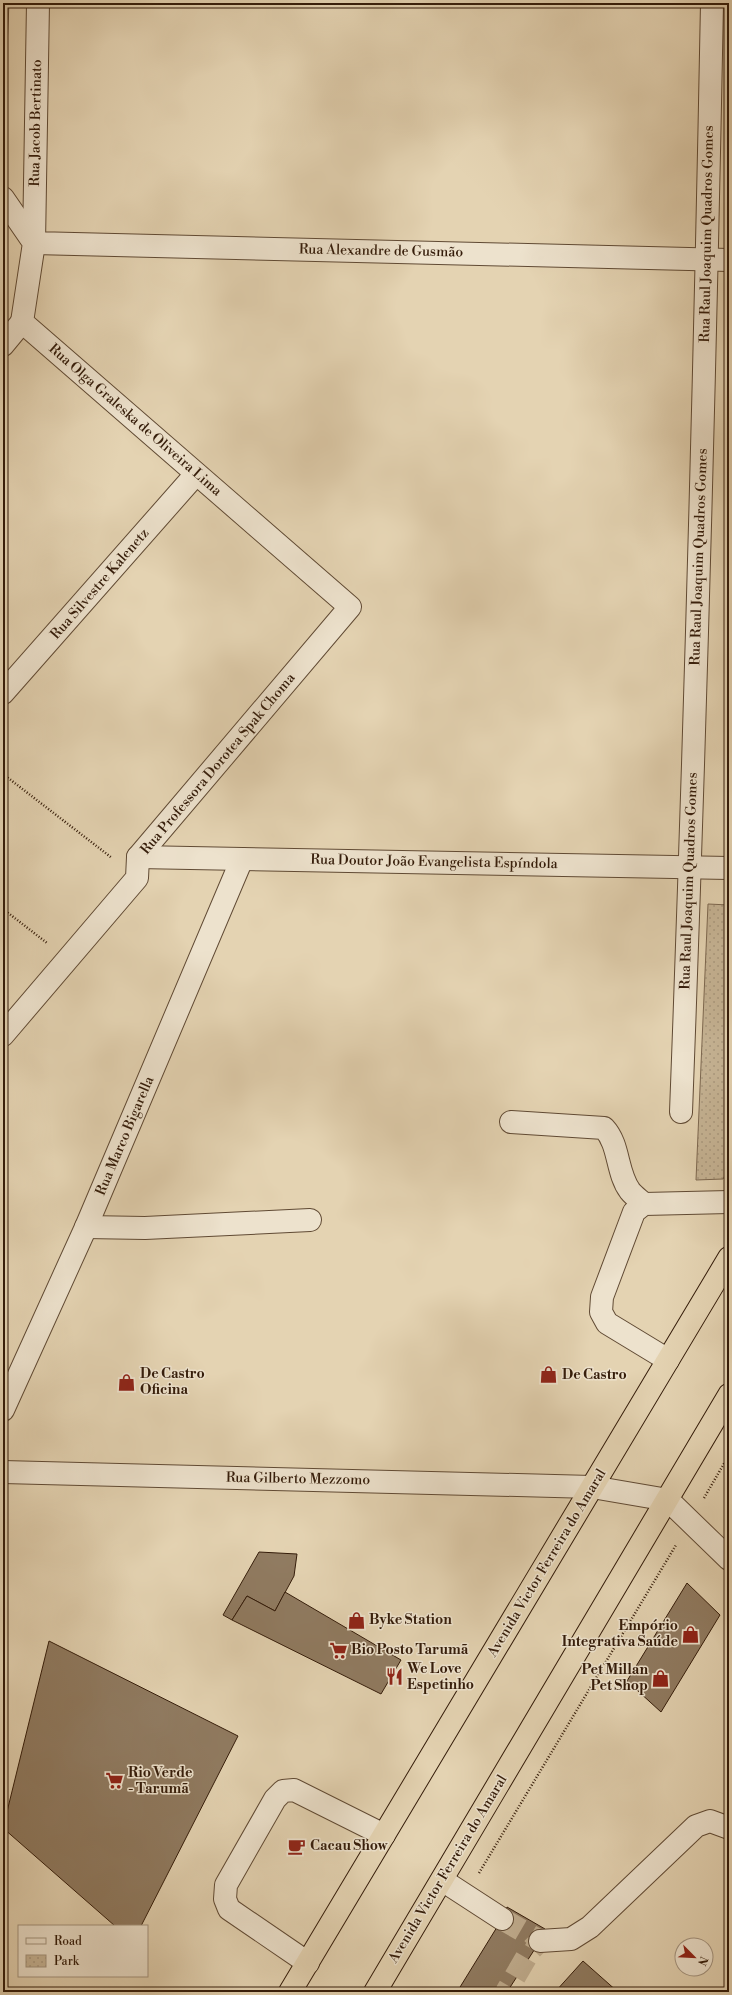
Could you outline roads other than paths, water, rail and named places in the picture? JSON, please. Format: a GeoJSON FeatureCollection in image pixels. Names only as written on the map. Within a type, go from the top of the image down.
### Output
{"type":"FeatureCollection","features":[{"type":"Feature","properties":{"kind":"highway","name":"Avenida Victor Ferreira do Amaral"},"geometry":{"type":"LineString","coordinates":[[290,1992],[729,1258]]}},
{"type":"Feature","properties":{"kind":"highway","name":"Avenida Victor Ferreira do Amaral"},"geometry":{"type":"LineString","coordinates":[[376,1992],[729,1396]]}},
{"type":"Feature","properties":{"kind":"street","name":"Rua Jacob Bertinato"},"geometry":{"type":"LineString","coordinates":[[34,243],[38,3]]}},
{"type":"Feature","properties":{"kind":"street","name":"Rua Raul Joaquim Quadros Gomes"},"geometry":{"type":"LineString","coordinates":[[682,1112],[707,259],[712,3]]}},
{"type":"Feature","properties":{"kind":"street"},"geometry":{"type":"LineString","coordinates":[[3,198],[34,243],[22,322],[3,345]]}},
{"type":"Feature","properties":{"kind":"street","name":"Rua Alexandre de Gusmão"},"geometry":{"type":"LineString","coordinates":[[34,243],[729,260]]}},
{"type":"Feature","properties":{"kind":"street","name":"Rua Olga Graleska de Oliveira Lima"},"geometry":{"type":"LineString","coordinates":[[22,322],[350,607]]}},
{"type":"Feature","properties":{"kind":"street","name":"Rua Silvestre Kalenetz"},"geometry":{"type":"LineString","coordinates":[[3,694],[196,474]]}},
{"type":"Feature","properties":{"kind":"street","name":"Rua Professora Dorotea Spak Choma"},"geometry":{"type":"LineString","coordinates":[[3,1035],[69,958],[138,868],[350,607]]}},
{"type":"Feature","properties":{"kind":"street","name":"Rua Doutor João Evangelista Espíndola"},"geometry":{"type":"LineString","coordinates":[[138,868],[242,859],[729,868]]}},
{"type":"Feature","properties":{"kind":"street","name":"Rua Marco Bigarella"},"geometry":{"type":"LineString","coordinates":[[3,1410],[86,1227],[242,859]]}},
{"type":"Feature","properties":{"kind":"street"},"geometry":{"type":"LineString","coordinates":[[511,1122],[604,1128],[612,1136],[623,1175],[630,1191],[644,1204]]}},
{"type":"Feature","properties":{"kind":"street"},"geometry":{"type":"LineString","coordinates":[[668,1360],[607,1323],[601,1312],[602,1297],[634,1212],[644,1204],[729,1202]]}},
{"type":"Feature","properties":{"kind":"street"},"geometry":{"type":"LineString","coordinates":[[86,1227],[145,1228],[310,1220]]}},
{"type":"Feature","properties":{"kind":"street","name":"Rua Gilberto Mezzomo"},"geometry":{"type":"LineString","coordinates":[[3,1472],[592,1487],[668,1500]]}},
{"type":"Feature","properties":{"kind":"street"},"geometry":{"type":"LineString","coordinates":[[668,1500],[729,1559]]}},
{"type":"Feature","properties":{"kind":"street"},"geometry":{"type":"LineString","coordinates":[[308,1964],[229,1909],[225,1899],[226,1885],[275,1799],[283,1791],[294,1790],[384,1835]]}},
{"type":"Feature","properties":{"kind":"street"},"geometry":{"type":"LineString","coordinates":[[540,1942],[571,1939],[590,1927],[696,1826],[710,1822],[729,1828]]}},
{"type":"Feature","properties":{"kind":"street"},"geometry":{"type":"LineString","coordinates":[[442,1880],[502,1918]]}},
{"type":"Feature","properties":{"kind":"tunnel"},"geometry":{"type":"LineString","coordinates":[[502,1919],[540,1941],[530,1951],[506,1992]]}},
{"type":"Feature","properties":{"kind":"place","name":"De Castro"},"geometry":{"type":"Point","coordinates":[549,1375]}},
{"type":"Feature","properties":{"kind":"place","name":"De Castro Oficina"},"geometry":{"type":"Point","coordinates":[127,1382]}},
{"type":"Feature","properties":{"kind":"place","name":"Byke Station"},"geometry":{"type":"Point","coordinates":[356,1620]}},
{"type":"Feature","properties":{"kind":"place","name":"Empório Integrativa Saúde"},"geometry":{"type":"Point","coordinates":[691,1634]}},
{"type":"Feature","properties":{"kind":"place","name":"Bio Posto Tarumã"},"geometry":{"type":"Point","coordinates":[338,1650]}},
{"type":"Feature","properties":{"kind":"place","name":"We Love Espetinho"},"geometry":{"type":"Point","coordinates":[394,1677]}},
{"type":"Feature","properties":{"kind":"place","name":"Pet Millan Pet Shop"},"geometry":{"type":"Point","coordinates":[661,1678]}},
{"type":"Feature","properties":{"kind":"place","name":"Rio Verde - Tarumã"},"geometry":{"type":"Point","coordinates":[115,1781]}},
{"type":"Feature","properties":{"kind":"place","name":"Cacau Show"},"geometry":{"type":"Point","coordinates":[297,1846]}}]}
